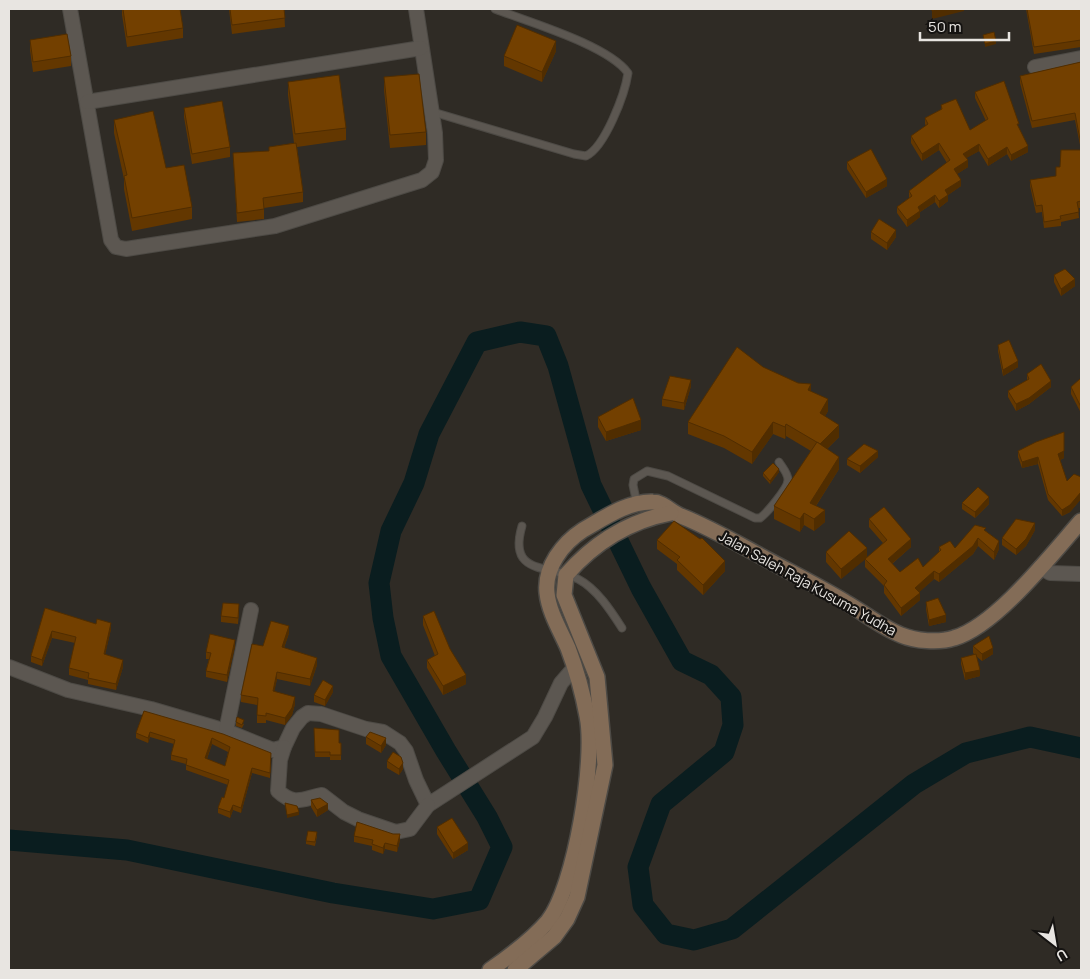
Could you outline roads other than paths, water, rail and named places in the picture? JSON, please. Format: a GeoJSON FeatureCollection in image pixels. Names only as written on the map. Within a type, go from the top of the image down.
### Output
{"type":"FeatureCollection","features":[{"type":"Feature","properties":{"kind":"street"},"geometry":{"type":"LineString","coordinates":[[70,9],[111,240],[116,247],[126,249],[275,226],[422,180],[432,172],[436,160],[434,112],[421,48],[416,9]]}},
{"type":"Feature","properties":{"kind":"street"},"geometry":{"type":"LineString","coordinates":[[88,102],[421,48]]}},
{"type":"Feature","properties":{"kind":"street"},"geometry":{"type":"LineString","coordinates":[[1035,67],[1081,58]]}},
{"type":"Feature","properties":{"kind":"street","name":"Jalan Saleh Raja Kusuma Yudha"},"geometry":{"type":"LineString","coordinates":[[490,970],[547,921],[560,902],[570,875],[578,838],[590,743],[588,718],[574,668],[547,594],[549,571],[559,552],[580,533],[621,509],[637,504],[660,503],[671,513],[722,536],[902,635],[929,640],[954,638],[977,626],[1002,606],[1081,521]]}},
{"type":"Feature","properties":{"kind":"street"},"geometry":{"type":"LineString","coordinates":[[515,970],[554,936],[567,918],[577,897],[605,765],[597,677],[564,595],[566,575],[592,548],[624,528],[654,516],[671,513]]}},
{"type":"Feature","properties":{"kind":"street"},"geometry":{"type":"LineString","coordinates":[[1040,567],[1050,573],[1081,574]]}},
{"type":"Feature","properties":{"kind":"street"},"geometry":{"type":"LineString","coordinates":[[226,731],[251,610]]}},
{"type":"Feature","properties":{"kind":"street"},"geometry":{"type":"LineString","coordinates":[[9,667],[68,690],[151,709],[226,731],[273,750],[284,747]]}},
{"type":"Feature","properties":{"kind":"street"},"geometry":{"type":"LineString","coordinates":[[428,804],[416,780],[406,752],[400,743],[383,732],[366,729],[321,714],[308,713],[293,728],[280,760],[278,791],[302,802],[320,795],[325,796],[351,816],[396,832],[410,829],[428,804],[533,737],[561,683],[574,668]]}},
{"type":"Feature","properties":{"kind":"lane"},"geometry":{"type":"LineString","coordinates":[[434,112],[574,154],[586,156],[598,148],[626,87],[628,73],[621,63],[581,42],[494,9]]}},
{"type":"Feature","properties":{"kind":"lane"},"geometry":{"type":"LineString","coordinates":[[637,504],[633,485],[634,479],[647,471],[668,476],[755,518],[760,518],[786,488],[788,480],[779,462]]}},
{"type":"Feature","properties":{"kind":"lane"},"geometry":{"type":"LineString","coordinates":[[522,526],[518,539],[521,555],[535,568],[579,579],[610,607],[622,628]]}},
{"type":"Feature","properties":{"kind":"waterway"},"geometry":{"type":"LineString","coordinates":[[9,840],[127,850],[333,893],[433,909],[479,900],[502,847],[487,817],[391,656],[383,618],[379,583],[391,531],[414,483],[429,434],[477,342],[520,332],[546,336],[558,366],[591,485],[641,588],[682,661],[711,675],[731,697],[733,725],[724,752],[661,804],[638,867],[643,905],[666,934],[694,940],[732,929],[914,784],[966,753],[1030,737],[1081,748]]}}]}
